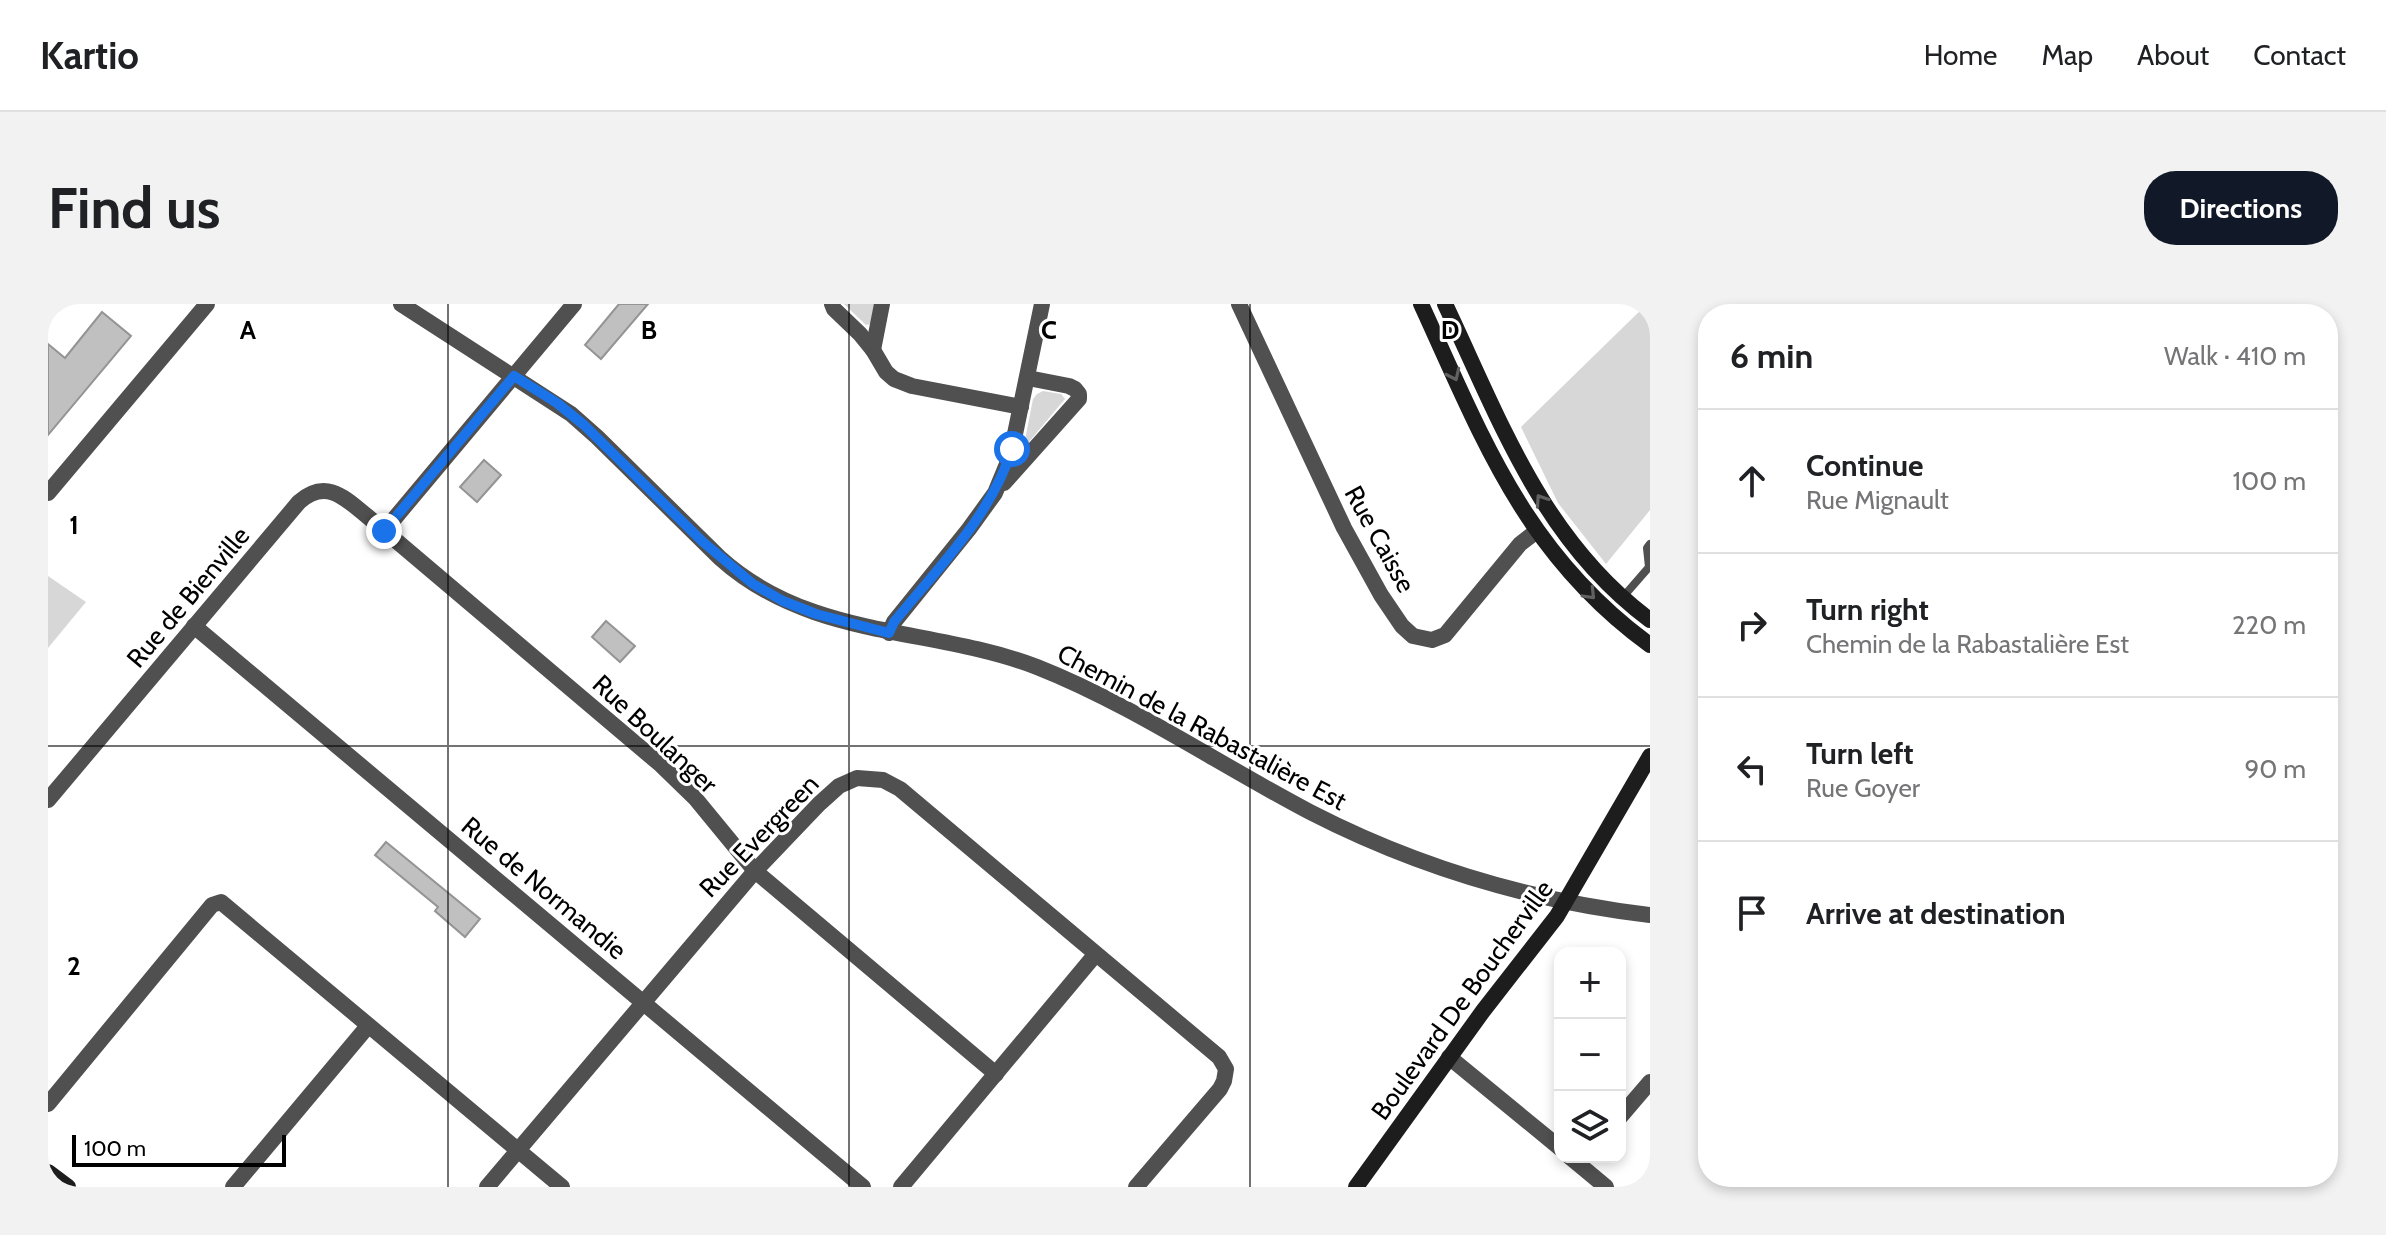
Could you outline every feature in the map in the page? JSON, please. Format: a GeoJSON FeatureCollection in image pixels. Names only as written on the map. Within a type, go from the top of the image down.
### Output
{"type":"FeatureCollection","features":[{"type":"Feature","properties":{"kind":"street"},"geometry":{"type":"LineString","coordinates":[[48,493],[207,304]]}},
{"type":"Feature","properties":{"kind":"street","name":"Chemin de la Rabastalière Est"},"geometry":{"type":"LineString","coordinates":[[401,304],[557,403],[584,425],[712,550],[753,584],[783,601],[816,614],[889,633],[985,651],[1050,673],[1134,715],[1309,812],[1381,846],[1456,874],[1538,897],[1650,915]]}},
{"type":"Feature","properties":{"kind":"street"},"geometry":{"type":"LineString","coordinates":[[384,531],[574,304]]}},
{"type":"Feature","properties":{"kind":"street"},"geometry":{"type":"LineString","coordinates":[[832,304],[873,350],[886,372],[902,383],[1021,407]]}},
{"type":"Feature","properties":{"kind":"street"},"geometry":{"type":"LineString","coordinates":[[873,350],[882,304]]}},
{"type":"Feature","properties":{"kind":"street"},"geometry":{"type":"LineString","coordinates":[[995,493],[1007,464],[1042,304]]}},
{"type":"Feature","properties":{"kind":"street","name":"Rue Caisse"},"geometry":{"type":"LineString","coordinates":[[1239,304],[1357,553],[1381,595],[1409,633],[1432,640],[1449,632],[1520,544],[1537,531]]}},
{"type":"Feature","properties":{"kind":"street"},"geometry":{"type":"LineString","coordinates":[[1421,304],[1492,457],[1537,531],[1593,598],[1650,645]]}},
{"type":"Feature","properties":{"kind":"street"},"geometry":{"type":"LineString","coordinates":[[1445,304],[1507,440],[1533,488],[1591,564],[1650,620]]}},
{"type":"Feature","properties":{"kind":"street"},"geometry":{"type":"LineString","coordinates":[[889,633],[894,622],[995,493],[1079,399],[1073,387],[1028,378]]}},
{"type":"Feature","properties":{"kind":"street","name":"Rue de Bienville"},"geometry":{"type":"LineString","coordinates":[[48,800],[307,495],[321,491],[336,493],[384,531]]}},
{"type":"Feature","properties":{"kind":"street","name":"Rue Boulanger"},"geometry":{"type":"LineString","coordinates":[[384,531],[661,765],[695,798],[755,871],[996,1074]]}},
{"type":"Feature","properties":{"kind":"street","name":"Rue de Normandie"},"geometry":{"type":"LineString","coordinates":[[194,626],[863,1187]]}},
{"type":"Feature","properties":{"kind":"street","name":"Boulevard De Boucherville"},"geometry":{"type":"LineString","coordinates":[[1356,1187],[1449,1057],[1557,916],[1650,756]]}},
{"type":"Feature","properties":{"kind":"street","name":"Rue Evergreen"},"geometry":{"type":"LineString","coordinates":[[487,1187],[755,871],[839,786],[857,778],[877,778],[904,792],[1219,1057],[1226,1069],[1220,1089],[1136,1187]]}},
{"type":"Feature","properties":{"kind":"street"},"geometry":{"type":"LineString","coordinates":[[48,1104],[212,905],[218,902],[225,904],[562,1187]]}},
{"type":"Feature","properties":{"kind":"street"},"geometry":{"type":"LineString","coordinates":[[901,1187],[1095,955]]}},
{"type":"Feature","properties":{"kind":"street"},"geometry":{"type":"LineString","coordinates":[[233,1187],[368,1026]]}},
{"type":"Feature","properties":{"kind":"street"},"geometry":{"type":"LineString","coordinates":[[1449,1057],[1554,1143]]}},
{"type":"Feature","properties":{"kind":"street"},"geometry":{"type":"LineString","coordinates":[[1626,1110],[1650,1082]]}},
{"type":"Feature","properties":{"kind":"street"},"geometry":{"type":"LineString","coordinates":[[1582,1163],[1606,1187]]}},
{"type":"Feature","properties":{"kind":"street"},"geometry":{"type":"LineString","coordinates":[[48,1172],[68,1187]]}},
{"type":"Feature","properties":{"kind":"lane"},"geometry":{"type":"LineString","coordinates":[[1623,597],[1649,567],[1649,546]]}},
{"type":"Feature","properties":{"kind":"shaded area"},"geometry":{"type":"Polygon","coordinates":[[[844,304],[874,304],[871,324],[866,325],[844,304]]]}},
{"type":"Feature","properties":{"kind":"shaded area"},"geometry":{"type":"Polygon","coordinates":[[[1650,304],[1650,510],[1606,564],[1558,503],[1521,427],[1650,304]]]}},
{"type":"Feature","properties":{"kind":"shaded area"},"geometry":{"type":"Polygon","coordinates":[[[1043,391],[1061,394],[1065,399],[1028,443],[1025,440],[1033,399],[1043,391]]]}},
{"type":"Feature","properties":{"kind":"shaded area"},"geometry":{"type":"Polygon","coordinates":[[[48,576],[86,602],[48,648],[48,576]]]}},
{"type":"Feature","properties":{"kind":"building"},"geometry":{"type":"Polygon","coordinates":[[[619,304],[648,304],[601,359],[585,345],[619,304]]]}},
{"type":"Feature","properties":{"kind":"building"},"geometry":{"type":"Polygon","coordinates":[[[102,312],[131,336],[48,435],[48,344],[65,358],[102,312]]]}},
{"type":"Feature","properties":{"kind":"building"},"geometry":{"type":"Polygon","coordinates":[[[484,460],[501,475],[477,502],[460,487],[484,460]]]}},
{"type":"Feature","properties":{"kind":"building"},"geometry":{"type":"Polygon","coordinates":[[[606,621],[635,646],[620,662],[592,637],[606,621]]]}},
{"type":"Feature","properties":{"kind":"building"},"geometry":{"type":"Polygon","coordinates":[[[386,842],[480,919],[465,937],[435,911],[438,907],[375,855],[386,842]]]}},
{"type":"Feature","properties":{"kind":"route"},"geometry":{"type":"LineString","coordinates":[[384,531],[514,376],[557,403],[584,425],[703,542],[763,591],[816,614],[889,633],[894,622],[995,493],[1012,449]]}}]}
